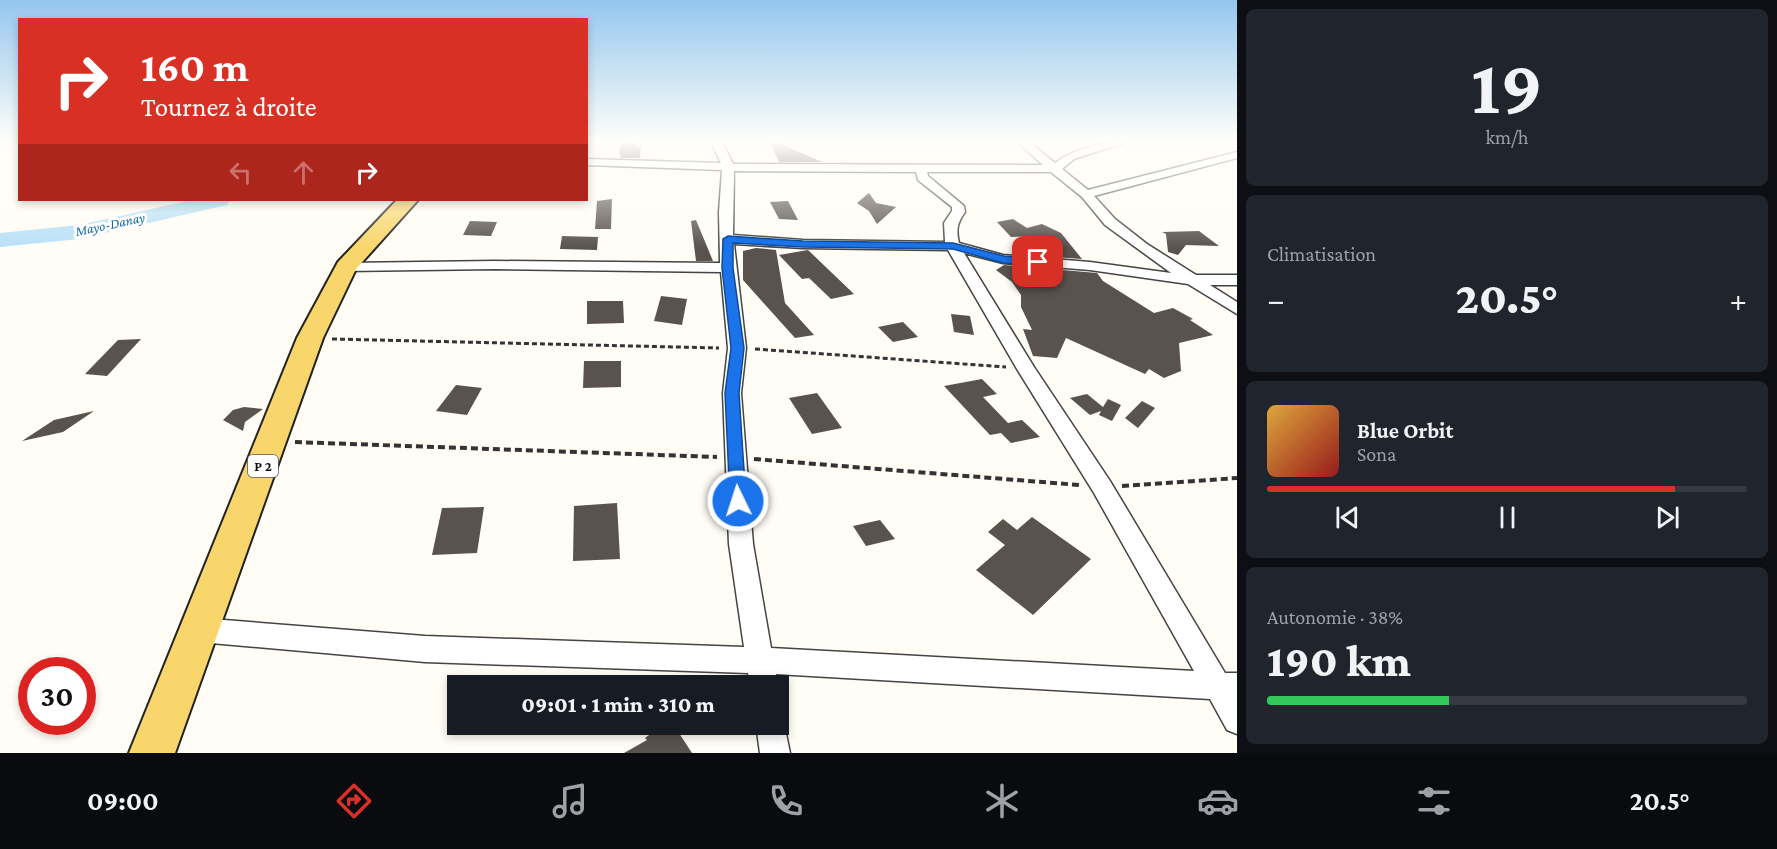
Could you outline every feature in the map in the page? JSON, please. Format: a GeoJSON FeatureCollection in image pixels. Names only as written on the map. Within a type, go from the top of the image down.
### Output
{"type":"FeatureCollection","features":[{"type":"Feature","properties":{"kind":"main road","name":"P 2"},"geometry":{"type":"LineString","coordinates":[[152,753],[273,441],[310,338],[346,267],[407,201]]}},
{"type":"Feature","properties":{"kind":"street"},"geometry":{"type":"LineString","coordinates":[[727,177],[725,212],[728,268],[737,348],[732,393],[741,544],[762,673]]}},
{"type":"Feature","properties":{"kind":"street"},"geometry":{"type":"LineString","coordinates":[[922,177],[958,206],[959,212],[952,218],[949,228],[953,246],[1026,369],[1226,685],[1237,720]]}},
{"type":"Feature","properties":{"kind":"street"},"geometry":{"type":"LineString","coordinates":[[1067,177],[1086,194],[1110,222],[1142,247],[1237,309]]}},
{"type":"Feature","properties":{"kind":"street"},"geometry":{"type":"LineString","coordinates":[[1086,194],[1151,177]]}},
{"type":"Feature","properties":{"kind":"street"},"geometry":{"type":"LineString","coordinates":[[728,239],[803,244],[953,246],[1003,259],[1090,266],[1193,280],[1237,280]]}},
{"type":"Feature","properties":{"kind":"street"},"geometry":{"type":"LineString","coordinates":[[346,267],[518,265],[728,268]]}},
{"type":"Feature","properties":{"kind":"street"},"geometry":{"type":"LineString","coordinates":[[199,630],[762,673],[1226,685]]}},
{"type":"Feature","properties":{"kind":"street"},"geometry":{"type":"LineString","coordinates":[[773,735],[775,753]]}},
{"type":"Feature","properties":{"kind":"path"},"geometry":{"type":"LineString","coordinates":[[310,338],[737,348],[1026,369]]}},
{"type":"Feature","properties":{"kind":"building"},"geometry":{"type":"Polygon","coordinates":[[[869,193],[876,203],[896,207],[877,224],[869,211],[857,203],[869,193]]]}},
{"type":"Feature","properties":{"kind":"building"},"geometry":{"type":"Polygon","coordinates":[[[612,199],[611,229],[595,229],[597,201],[612,199]]]}},
{"type":"Feature","properties":{"kind":"building"},"geometry":{"type":"Polygon","coordinates":[[[788,201],[798,220],[779,219],[770,202],[788,201]]]}},
{"type":"Feature","properties":{"kind":"building"},"geometry":{"type":"Polygon","coordinates":[[[1013,219],[1027,228],[1042,224],[1061,233],[1082,259],[1040,256],[1031,236],[1011,237],[997,222],[1013,219]]]}},
{"type":"Feature","properties":{"kind":"building"},"geometry":{"type":"Polygon","coordinates":[[[696,220],[713,261],[696,261],[691,221],[696,220]]]}},
{"type":"Feature","properties":{"kind":"building"},"geometry":{"type":"Polygon","coordinates":[[[470,221],[497,222],[491,236],[463,235],[470,221]]]}},
{"type":"Feature","properties":{"kind":"building"},"geometry":{"type":"Polygon","coordinates":[[[1199,231],[1219,246],[1186,245],[1178,255],[1168,252],[1166,234],[1162,232],[1199,231]]]}},
{"type":"Feature","properties":{"kind":"building"},"geometry":{"type":"Polygon","coordinates":[[[562,236],[598,237],[597,250],[560,249],[562,236]]]}},
{"type":"Feature","properties":{"kind":"building"},"geometry":{"type":"Polygon","coordinates":[[[756,248],[776,250],[785,303],[814,335],[795,338],[743,280],[743,251],[756,248]]]}},
{"type":"Feature","properties":{"kind":"building"},"geometry":{"type":"Polygon","coordinates":[[[808,250],[854,294],[831,299],[809,278],[802,279],[779,255],[808,250]]]}},
{"type":"Feature","properties":{"kind":"building"},"geometry":{"type":"Polygon","coordinates":[[[1004,265],[1097,273],[1103,281],[1154,313],[1173,308],[1193,319],[1190,320],[1213,335],[1179,343],[1181,371],[1164,378],[1149,369],[1145,374],[1066,338],[1057,358],[1033,356],[1023,329],[1032,330],[1021,307],[1021,295],[1012,282],[996,270],[1004,265]]]}},
{"type":"Feature","properties":{"kind":"building"},"geometry":{"type":"Polygon","coordinates":[[[661,296],[687,299],[682,325],[654,321],[661,296]]]}},
{"type":"Feature","properties":{"kind":"building"},"geometry":{"type":"Polygon","coordinates":[[[587,301],[623,301],[624,323],[587,324],[587,301]]]}},
{"type":"Feature","properties":{"kind":"building"},"geometry":{"type":"Polygon","coordinates":[[[951,314],[970,316],[974,335],[954,332],[951,314]]]}},
{"type":"Feature","properties":{"kind":"building"},"geometry":{"type":"Polygon","coordinates":[[[903,322],[918,337],[893,342],[878,327],[903,322]]]}},
{"type":"Feature","properties":{"kind":"building"},"geometry":{"type":"Polygon","coordinates":[[[141,339],[107,376],[85,374],[118,340],[141,339]]]}},
{"type":"Feature","properties":{"kind":"building"},"geometry":{"type":"Polygon","coordinates":[[[584,361],[621,361],[621,387],[583,388],[584,361]]]}},
{"type":"Feature","properties":{"kind":"building"},"geometry":{"type":"Polygon","coordinates":[[[982,379],[997,394],[983,397],[1008,423],[1022,420],[1040,437],[1011,443],[1001,433],[990,435],[944,386],[982,379]]]}},
{"type":"Feature","properties":{"kind":"building"},"geometry":{"type":"Polygon","coordinates":[[[456,385],[482,388],[467,415],[436,411],[456,385]]]}},
{"type":"Feature","properties":{"kind":"building"},"geometry":{"type":"Polygon","coordinates":[[[817,393],[842,428],[812,434],[789,398],[817,393]]]}},
{"type":"Feature","properties":{"kind":"building"},"geometry":{"type":"Polygon","coordinates":[[[1087,394],[1103,407],[1108,399],[1121,405],[1112,421],[1099,415],[1101,411],[1090,415],[1070,398],[1087,394]]]}},
{"type":"Feature","properties":{"kind":"building"},"geometry":{"type":"Polygon","coordinates":[[[1142,401],[1155,408],[1138,428],[1125,418],[1142,401]]]}},
{"type":"Feature","properties":{"kind":"building"},"geometry":{"type":"Polygon","coordinates":[[[244,407],[263,409],[245,422],[243,431],[223,420],[233,410],[244,407]]]}},
{"type":"Feature","properties":{"kind":"building"},"geometry":{"type":"Polygon","coordinates":[[[94,411],[63,432],[22,441],[54,420],[94,411]]]}},
{"type":"Feature","properties":{"kind":"building"},"geometry":{"type":"Polygon","coordinates":[[[617,503],[620,559],[573,561],[574,506],[617,503]]]}},
{"type":"Feature","properties":{"kind":"building"},"geometry":{"type":"Polygon","coordinates":[[[484,507],[477,553],[432,555],[442,508],[484,507]]]}},
{"type":"Feature","properties":{"kind":"building"},"geometry":{"type":"Polygon","coordinates":[[[1032,517],[1091,559],[1033,615],[976,570],[1005,545],[988,532],[1003,519],[1017,530],[1032,517]]]}},
{"type":"Feature","properties":{"kind":"building"},"geometry":{"type":"Polygon","coordinates":[[[880,520],[895,539],[866,546],[853,526],[880,520]]]}},
{"type":"Feature","properties":{"kind":"building"},"geometry":{"type":"Polygon","coordinates":[[[649,735],[680,735],[692,753],[624,753],[647,740],[645,738],[649,735]]]}},
{"type":"Feature","properties":{"kind":"waterway","name":"Mayo-Danay"},"geometry":{"type":"LineString","coordinates":[[0,240],[79,232],[215,201]]}},
{"type":"Feature","properties":{"kind":"route"},"geometry":{"type":"LineString","coordinates":[[738,501],[732,393],[737,348],[728,268],[728,239],[803,244],[953,246],[1003,259],[1038,262]]}}]}
